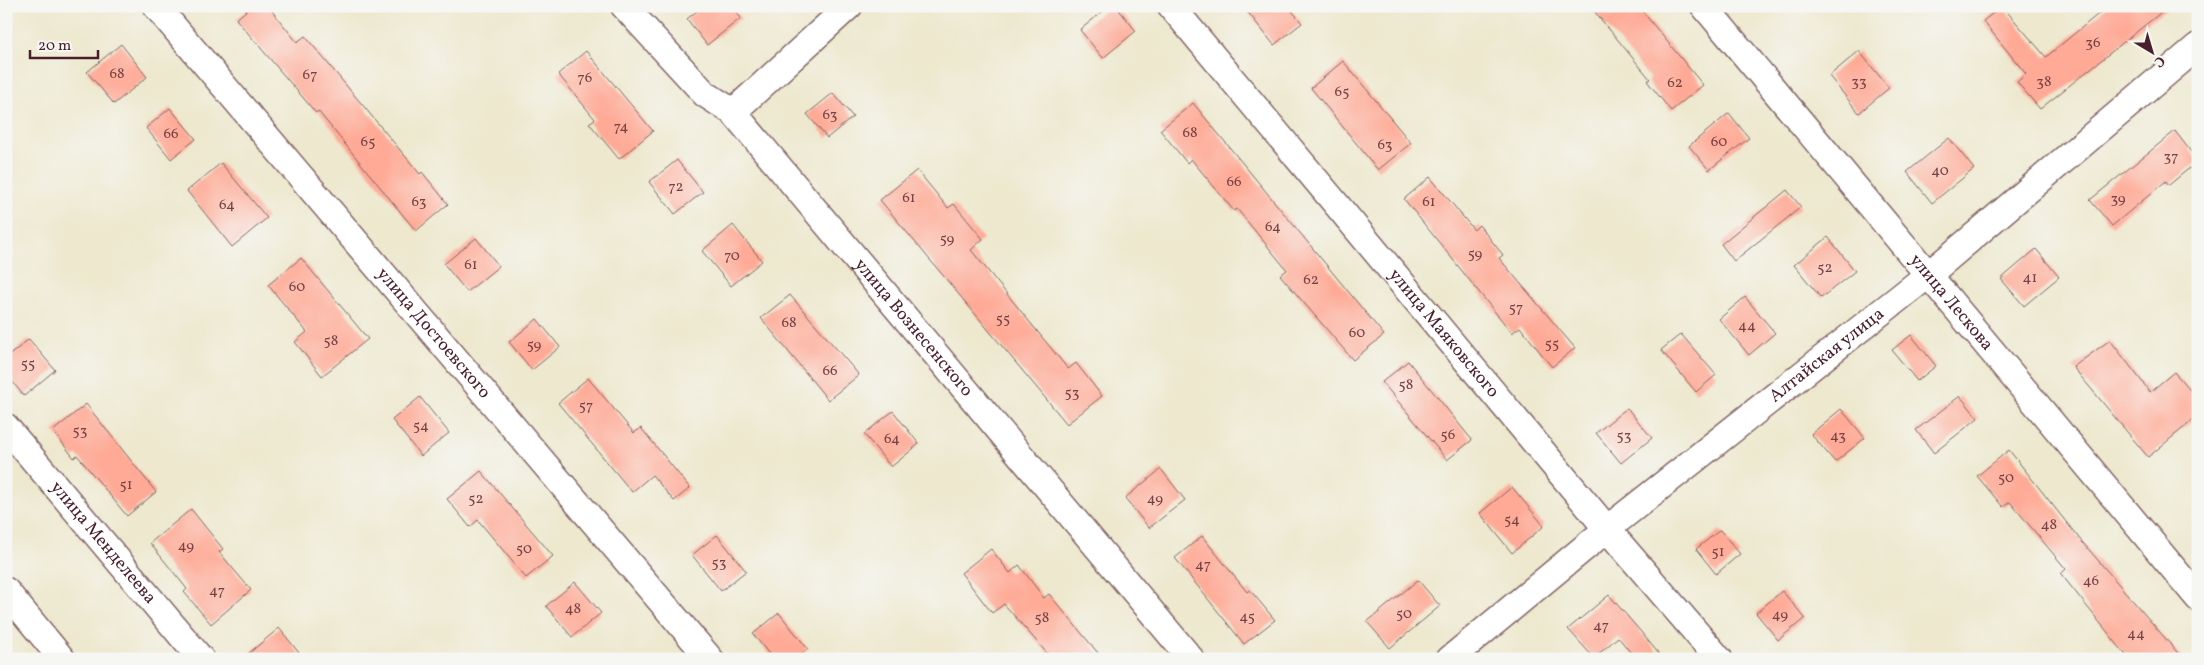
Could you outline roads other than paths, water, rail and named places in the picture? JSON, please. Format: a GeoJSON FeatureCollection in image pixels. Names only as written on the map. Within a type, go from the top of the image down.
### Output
{"type":"FeatureCollection","features":[{"type":"Feature","properties":{"kind":"street","name":"улица Достоевского"},"geometry":{"type":"LineString","coordinates":[[156,6],[710,659]]}},
{"type":"Feature","properties":{"kind":"street","name":"улица Вознесенского"},"geometry":{"type":"LineString","coordinates":[[624,6],[706,94],[733,112],[1191,659]]}},
{"type":"Feature","properties":{"kind":"street"},"geometry":{"type":"LineString","coordinates":[[733,112],[849,6]]}},
{"type":"Feature","properties":{"kind":"street","name":"улица Маяковского"},"geometry":{"type":"LineString","coordinates":[[1171,6],[1607,529],[1719,659]]}},
{"type":"Feature","properties":{"kind":"street","name":"улица Лескова"},"geometry":{"type":"LineString","coordinates":[[1704,6],[2198,598]]}},
{"type":"Feature","properties":{"kind":"street","name":"Алтайская улица"},"geometry":{"type":"LineString","coordinates":[[1450,659],[1607,529],[1928,275],[2198,46]]}},
{"type":"Feature","properties":{"kind":"street","name":"улица Менделеева"},"geometry":{"type":"LineString","coordinates":[[6,427],[201,659]]}},
{"type":"Feature","properties":{"kind":"street"},"geometry":{"type":"LineString","coordinates":[[6,591],[62,659]]}}]}
